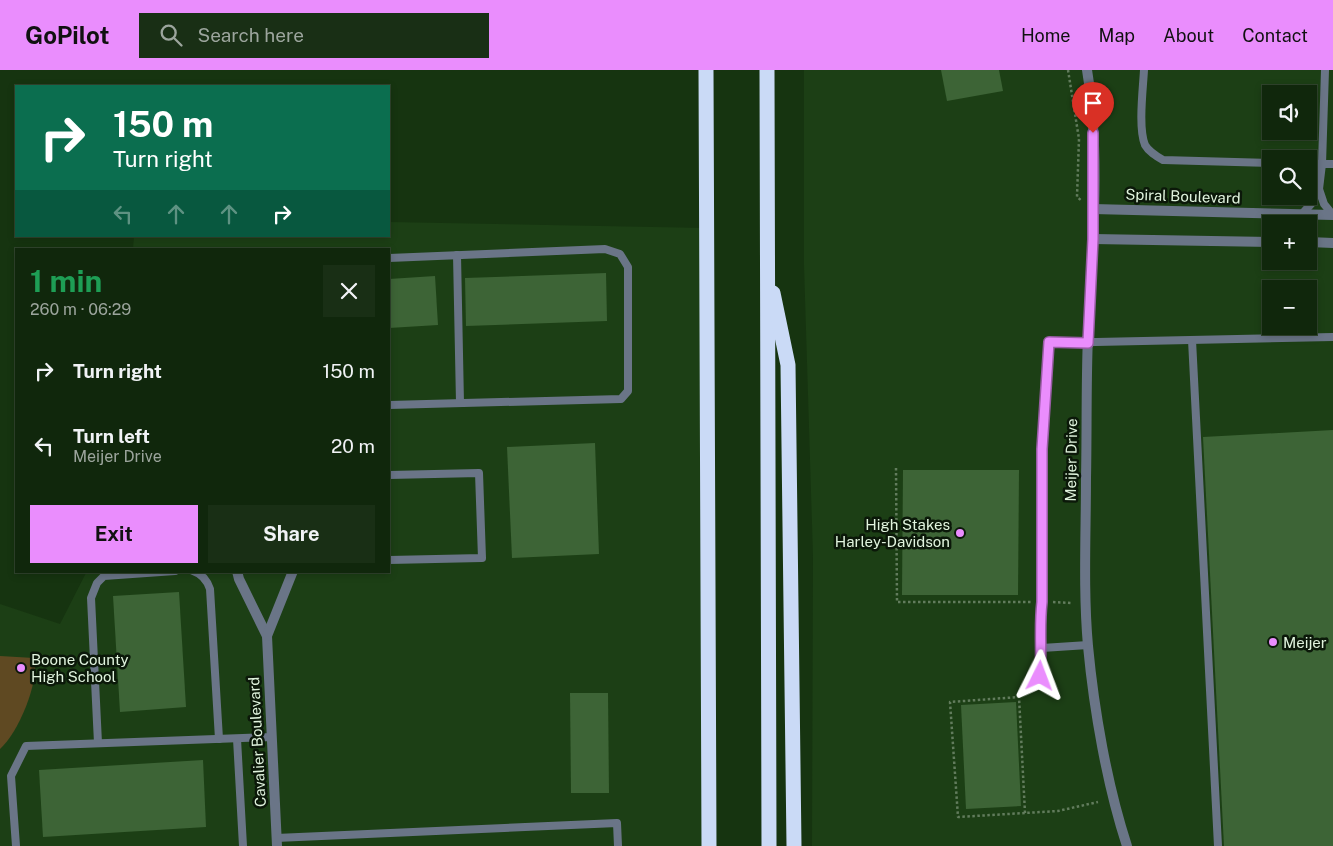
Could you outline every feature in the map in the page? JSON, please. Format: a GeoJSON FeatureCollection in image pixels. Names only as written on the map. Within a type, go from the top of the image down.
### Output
{"type":"FeatureCollection","features":[{"type":"Feature","properties":{"kind":"highway"},"geometry":{"type":"LineString","coordinates":[[706,70],[709,846]]}},
{"type":"Feature","properties":{"kind":"highway"},"geometry":{"type":"LineString","coordinates":[[767,70],[769,846]]}},
{"type":"Feature","properties":{"kind":"highway"},"geometry":{"type":"LineString","coordinates":[[767,262],[788,365],[794,846]]}},
{"type":"Feature","properties":{"kind":"street","name":"Meijer Drive"},"geometry":{"type":"LineString","coordinates":[[1086,70],[1093,133],[1093,239],[1088,343],[1085,572],[1088,645],[1095,704],[1118,820],[1127,846]]}},
{"type":"Feature","properties":{"kind":"street","name":"Spiral Boulevard"},"geometry":{"type":"LineString","coordinates":[[1093,209],[1333,215]]}},
{"type":"Feature","properties":{"kind":"street"},"geometry":{"type":"LineString","coordinates":[[1093,239],[1262,242]]}},
{"type":"Feature","properties":{"kind":"street"},"geometry":{"type":"LineString","coordinates":[[1317,242],[1333,243]]}},
{"type":"Feature","properties":{"kind":"street","name":"Cavalier Boulevard"},"geometry":{"type":"LineString","coordinates":[[238,573],[267,636],[277,842]]}},
{"type":"Feature","properties":{"kind":"street","name":"Cavalier Boulevard"},"geometry":{"type":"LineString","coordinates":[[267,636],[292,573]]}},
{"type":"Feature","properties":{"kind":"lane"},"geometry":{"type":"LineString","coordinates":[[1144,70],[1142,134],[1146,147],[1154,155],[1163,160],[1262,163]]}},
{"type":"Feature","properties":{"kind":"lane"},"geometry":{"type":"LineString","coordinates":[[1302,214],[1312,203],[1319,189],[1322,164],[1325,70]]}},
{"type":"Feature","properties":{"kind":"lane"},"geometry":{"type":"LineString","coordinates":[[1317,164],[1333,164]]}},
{"type":"Feature","properties":{"kind":"lane"},"geometry":{"type":"LineString","coordinates":[[1319,189],[1324,204],[1333,215]]}},
{"type":"Feature","properties":{"kind":"lane"},"geometry":{"type":"LineString","coordinates":[[390,258],[605,249],[620,254],[628,267],[628,391],[621,399],[390,405]]}},
{"type":"Feature","properties":{"kind":"lane"},"geometry":{"type":"LineString","coordinates":[[457,256],[460,403]]}},
{"type":"Feature","properties":{"kind":"lane"},"geometry":{"type":"LineString","coordinates":[[1040,676],[1042,648],[1039,625],[1042,602],[1042,449],[1049,342],[1088,343],[1333,337]]}},
{"type":"Feature","properties":{"kind":"lane"},"geometry":{"type":"LineString","coordinates":[[1192,340],[1218,846]]}},
{"type":"Feature","properties":{"kind":"lane"},"geometry":{"type":"LineString","coordinates":[[390,475],[479,473],[482,558],[390,560]]}},
{"type":"Feature","properties":{"kind":"lane"},"geometry":{"type":"LineString","coordinates":[[98,743],[91,598],[96,583],[104,576],[147,573]]}},
{"type":"Feature","properties":{"kind":"lane"},"geometry":{"type":"LineString","coordinates":[[197,573],[207,581],[210,589],[219,739]]}},
{"type":"Feature","properties":{"kind":"lane"},"geometry":{"type":"LineString","coordinates":[[1042,648],[1088,645]]}},
{"type":"Feature","properties":{"kind":"lane"},"geometry":{"type":"LineString","coordinates":[[16,846],[11,776],[26,746],[272,737]]}},
{"type":"Feature","properties":{"kind":"lane"},"geometry":{"type":"LineString","coordinates":[[238,738],[243,846]]}},
{"type":"Feature","properties":{"kind":"lane"},"geometry":{"type":"LineString","coordinates":[[277,842],[333,836],[617,824],[618,846]]}},
{"type":"Feature","properties":{"kind":"lane"},"geometry":{"type":"LineString","coordinates":[[333,836],[334,846]]}},
{"type":"Feature","properties":{"kind":"path"},"geometry":{"type":"LineString","coordinates":[[1068,70],[1078,139],[1077,197],[1082,201]]}},
{"type":"Feature","properties":{"kind":"path"},"geometry":{"type":"LineString","coordinates":[[896,468],[897,602],[1071,602]]}},
{"type":"Feature","properties":{"kind":"path"},"geometry":{"type":"LineString","coordinates":[[1025,813],[1019,697],[950,702],[958,817],[1025,813],[1058,811],[1098,802]]}},
{"type":"Feature","properties":{"kind":"shaded area"},"geometry":{"type":"Polygon","coordinates":[[[804,70],[1333,70],[1333,846],[812,846],[813,556],[804,265],[804,70]]]}},
{"type":"Feature","properties":{"kind":"shaded area"},"geometry":{"type":"Polygon","coordinates":[[[390,222],[706,228],[709,846],[0,846],[0,604],[60,624],[86,573],[390,573],[390,248],[133,248],[134,237],[390,237],[390,222]]]}},
{"type":"Feature","properties":{"kind":"shaded area"},"geometry":{"type":"Polygon","coordinates":[[[0,656],[34,658],[35,668],[31,693],[20,720],[0,749],[0,656]]]}},
{"type":"Feature","properties":{"kind":"building"},"geometry":{"type":"Polygon","coordinates":[[[941,70],[999,70],[1003,91],[947,101],[941,70]]]}},
{"type":"Feature","properties":{"kind":"building"},"geometry":{"type":"Polygon","coordinates":[[[606,273],[607,321],[466,326],[465,278],[606,273]]]}},
{"type":"Feature","properties":{"kind":"building"},"geometry":{"type":"Polygon","coordinates":[[[435,276],[438,325],[390,328],[390,279],[435,276]]]}},
{"type":"Feature","properties":{"kind":"building","name":"Meijer"},"geometry":{"type":"Polygon","coordinates":[[[1333,430],[1333,846],[1224,846],[1203,437],[1333,430]]]}},
{"type":"Feature","properties":{"kind":"building"},"geometry":{"type":"Polygon","coordinates":[[[595,443],[599,554],[512,558],[507,447],[595,443]]]}},
{"type":"Feature","properties":{"kind":"building","name":"High Stakes Harley-Davidson"},"geometry":{"type":"Polygon","coordinates":[[[903,470],[1019,470],[1018,595],[902,595],[903,470]]]}},
{"type":"Feature","properties":{"kind":"building"},"geometry":{"type":"Polygon","coordinates":[[[179,592],[186,707],[120,712],[113,596],[179,592]]]}},
{"type":"Feature","properties":{"kind":"building"},"geometry":{"type":"Polygon","coordinates":[[[570,693],[608,693],[609,793],[571,793],[570,693]]]}},
{"type":"Feature","properties":{"kind":"building"},"geometry":{"type":"Polygon","coordinates":[[[1016,702],[1021,806],[966,809],[961,705],[1016,702]]]}},
{"type":"Feature","properties":{"kind":"building"},"geometry":{"type":"Polygon","coordinates":[[[203,760],[206,827],[43,837],[39,770],[203,760]]]}},
{"type":"Feature","properties":{"kind":"place","name":"High Stakes Harley-Davidson"},"geometry":{"type":"Point","coordinates":[960,533]}},
{"type":"Feature","properties":{"kind":"place","name":"Meijer"},"geometry":{"type":"Point","coordinates":[1273,642]}},
{"type":"Feature","properties":{"kind":"place","name":"Boone County High School"},"geometry":{"type":"Point","coordinates":[21,668]}},
{"type":"Feature","properties":{"kind":"route"},"geometry":{"type":"LineString","coordinates":[[1040,676],[1042,648],[1039,625],[1042,602],[1042,426],[1049,342],[1088,343],[1093,239],[1093,133]]}}]}
